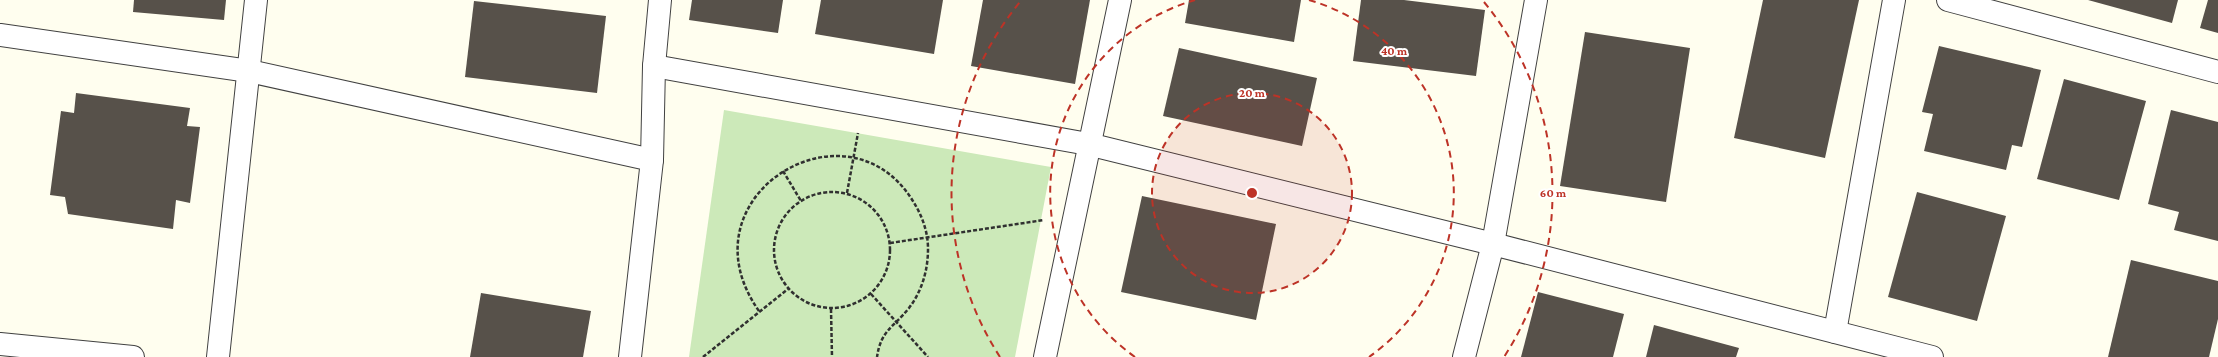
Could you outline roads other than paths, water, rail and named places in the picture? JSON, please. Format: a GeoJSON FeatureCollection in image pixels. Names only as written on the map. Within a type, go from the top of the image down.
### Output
{"type":"FeatureCollection","features":[{"type":"Feature","properties":{"kind":"street"},"geometry":{"type":"LineString","coordinates":[[218,357],[256,0]]}},
{"type":"Feature","properties":{"kind":"street"},"geometry":{"type":"LineString","coordinates":[[630,357],[652,160],[654,66],[660,0]]}},
{"type":"Feature","properties":{"kind":"street"},"geometry":{"type":"LineString","coordinates":[[1045,357],[1088,144],[1120,0]]}},
{"type":"Feature","properties":{"kind":"street"},"geometry":{"type":"LineString","coordinates":[[1464,357],[1493,244],[1536,0]]}},
{"type":"Feature","properties":{"kind":"street"},"geometry":{"type":"LineString","coordinates":[[1835,332],[1894,0]]}},
{"type":"Feature","properties":{"kind":"street"},"geometry":{"type":"LineString","coordinates":[[1948,0],[2218,72]]}},
{"type":"Feature","properties":{"kind":"street"},"geometry":{"type":"LineString","coordinates":[[0,35],[249,71],[652,160]]}},
{"type":"Feature","properties":{"kind":"street"},"geometry":{"type":"LineString","coordinates":[[654,66],[863,105],[1088,144],[1493,244],[1932,357]]}},
{"type":"Feature","properties":{"kind":"street"},"geometry":{"type":"LineString","coordinates":[[0,344],[133,357]]}}]}
